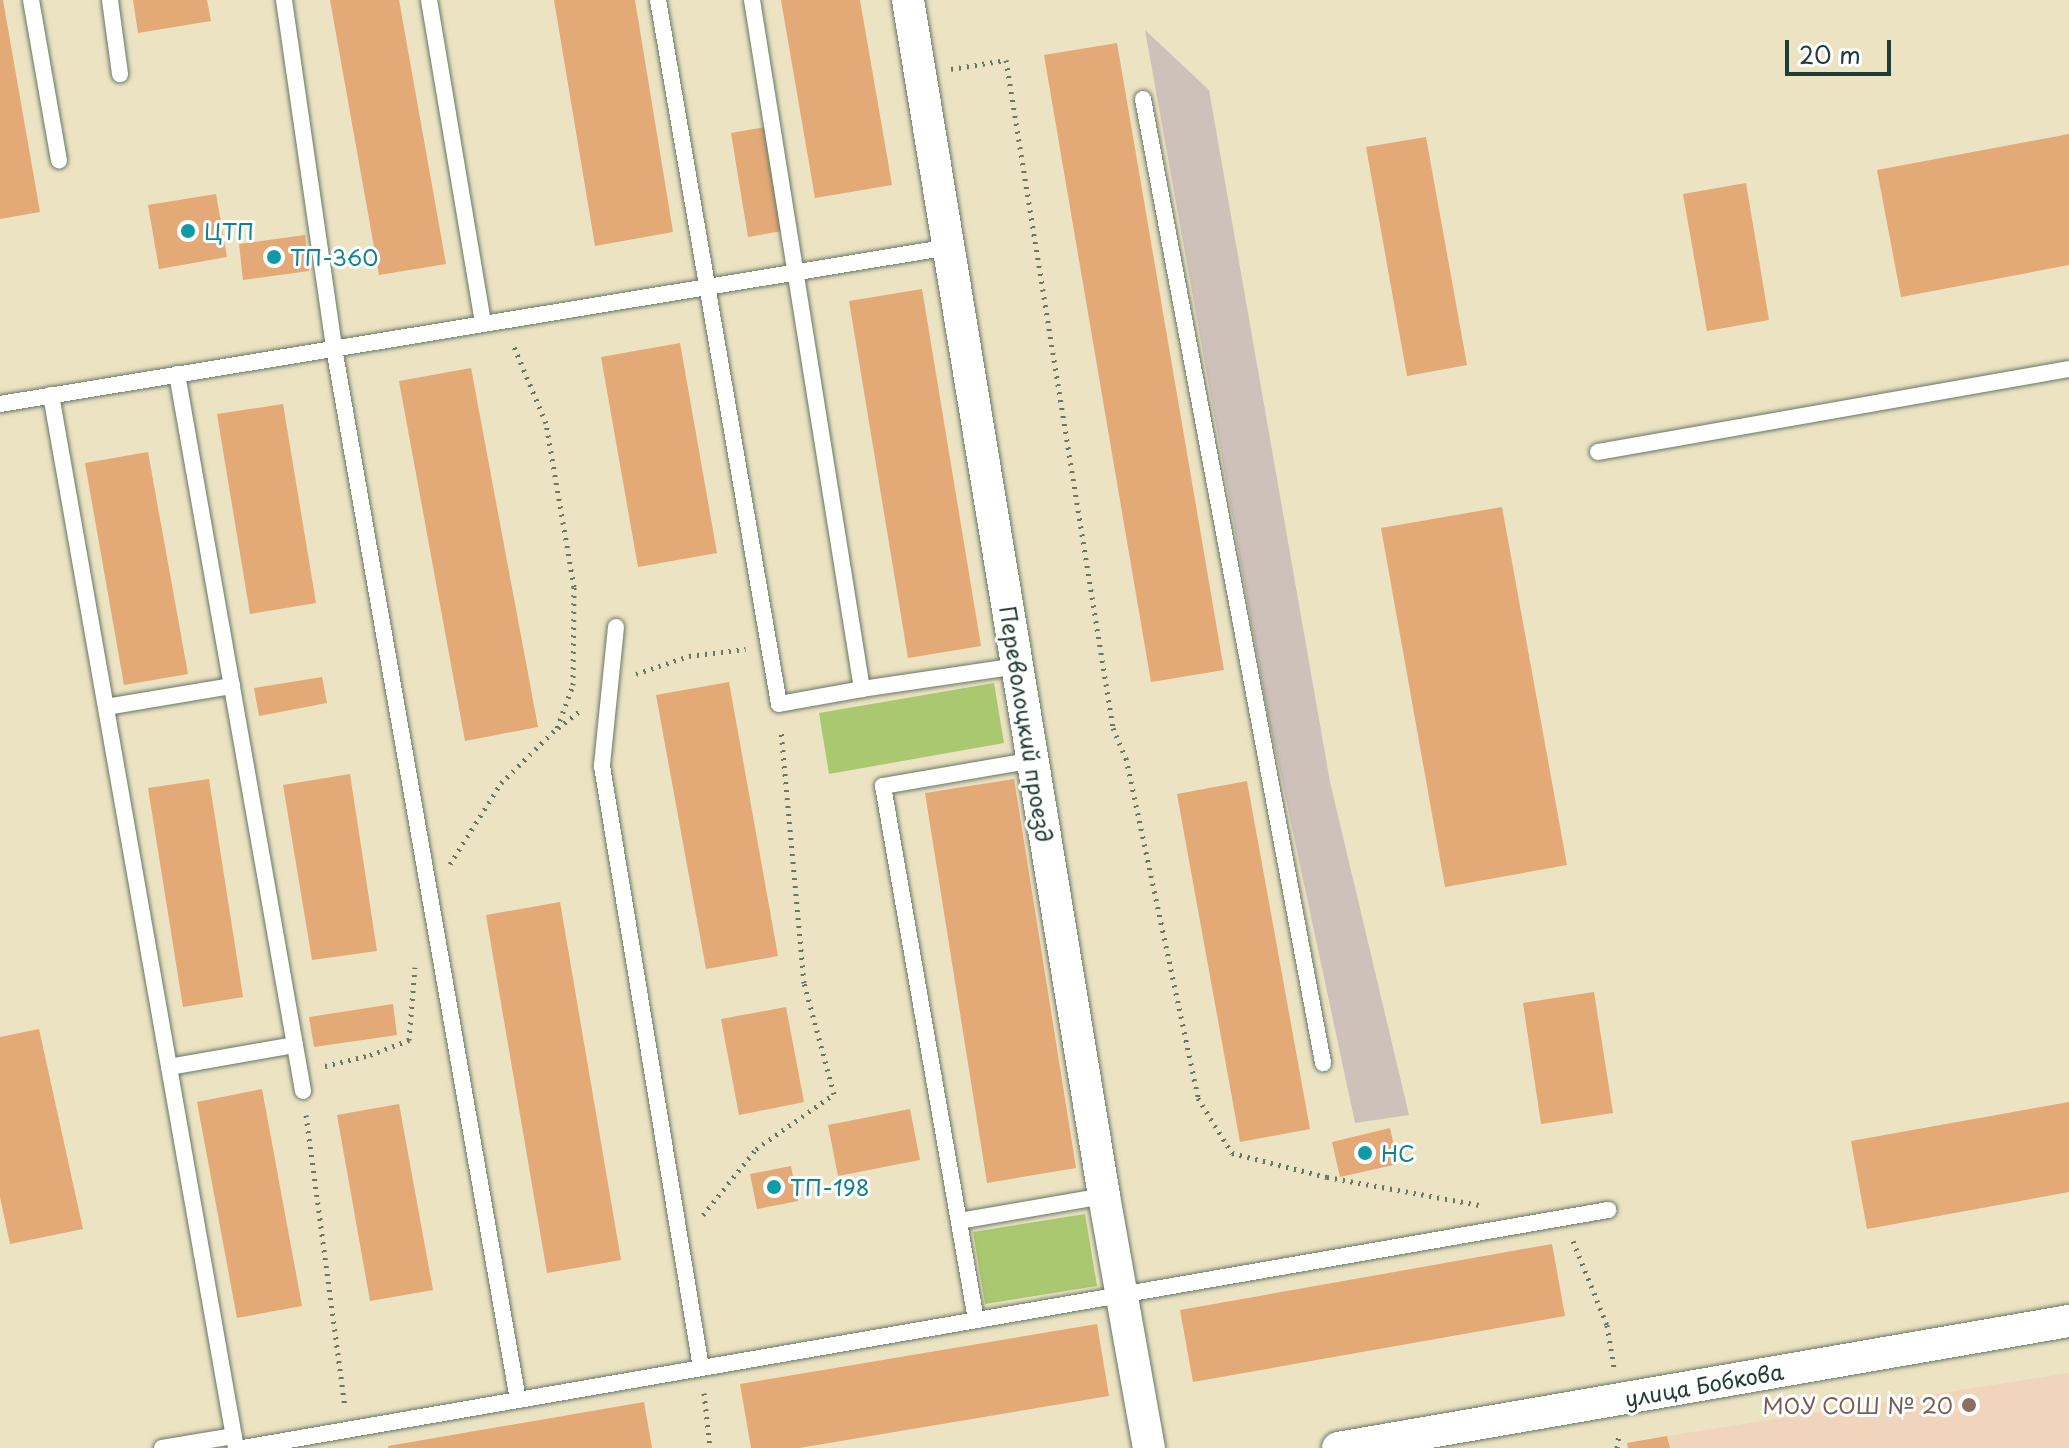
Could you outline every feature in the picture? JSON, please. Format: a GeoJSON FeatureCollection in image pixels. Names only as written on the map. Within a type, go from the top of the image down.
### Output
{"type":"FeatureCollection","features":[{"type":"Feature","properties":{"kind":"street","name":"Переволоцкий проезд"},"geometry":{"type":"LineString","coordinates":[[908,0],[1104,1196],[1149,1448]]}},
{"type":"Feature","properties":{"kind":"street","name":"улица Бобкова"},"geometry":{"type":"LineString","coordinates":[[1338,1448],[2069,1321]]}},
{"type":"Feature","properties":{"kind":"lane"},"geometry":{"type":"LineString","coordinates":[[31,0],[59,161]]}},
{"type":"Feature","properties":{"kind":"lane"},"geometry":{"type":"LineString","coordinates":[[110,0],[120,74]]}},
{"type":"Feature","properties":{"kind":"lane"},"geometry":{"type":"LineString","coordinates":[[284,0],[334,348],[518,1400]]}},
{"type":"Feature","properties":{"kind":"lane"},"geometry":{"type":"LineString","coordinates":[[429,0],[483,324]]}},
{"type":"Feature","properties":{"kind":"lane"},"geometry":{"type":"LineString","coordinates":[[658,0],[779,704],[1018,666]]}},
{"type":"Feature","properties":{"kind":"lane"},"geometry":{"type":"LineString","coordinates":[[752,0],[862,689]]}},
{"type":"Feature","properties":{"kind":"lane"},"geometry":{"type":"LineString","coordinates":[[1143,99],[1323,1063]]}},
{"type":"Feature","properties":{"kind":"lane"},"geometry":{"type":"LineString","coordinates":[[0,404],[949,247]]}},
{"type":"Feature","properties":{"kind":"lane"},"geometry":{"type":"LineString","coordinates":[[1598,452],[2069,369]]}},
{"type":"Feature","properties":{"kind":"lane"},"geometry":{"type":"LineString","coordinates":[[177,374],[303,1091]]}},
{"type":"Feature","properties":{"kind":"lane"},"geometry":{"type":"LineString","coordinates":[[51,395],[237,1444]]}},
{"type":"Feature","properties":{"kind":"lane"},"geometry":{"type":"LineString","coordinates":[[616,627],[602,766],[701,1368]]}},
{"type":"Feature","properties":{"kind":"lane"},"geometry":{"type":"LineString","coordinates":[[106,707],[232,686]]}},
{"type":"Feature","properties":{"kind":"lane"},"geometry":{"type":"LineString","coordinates":[[976,1320],[883,786],[1033,760]]}},
{"type":"Feature","properties":{"kind":"lane"},"geometry":{"type":"LineString","coordinates":[[169,1067],[295,1045]]}},
{"type":"Feature","properties":{"kind":"lane"},"geometry":{"type":"LineString","coordinates":[[959,1221],[1104,1196]]}},
{"type":"Feature","properties":{"kind":"lane"},"geometry":{"type":"LineString","coordinates":[[162,1448],[237,1444],[348,1430],[1608,1210]]}},
{"type":"Feature","properties":{"kind":"path"},"geometry":{"type":"LineString","coordinates":[[920,74],[1006,60],[1113,728],[1126,758],[1198,1098],[1232,1153],[1327,1177],[1454,1198],[1482,1206]]}},
{"type":"Feature","properties":{"kind":"path"},"geometry":{"type":"LineString","coordinates":[[508,319],[514,345],[546,423],[574,587],[573,685],[557,728]]}},
{"type":"Feature","properties":{"kind":"path"},"geometry":{"type":"LineString","coordinates":[[431,900],[464,837],[501,783],[557,728],[611,683],[689,656],[769,645]]}},
{"type":"Feature","properties":{"kind":"path"},"geometry":{"type":"LineString","coordinates":[[683,1245],[713,1198],[756,1149],[834,1094],[804,983],[779,704]]}},
{"type":"Feature","properties":{"kind":"path"},"geometry":{"type":"LineString","coordinates":[[348,1430],[303,1091],[322,1066],[370,1055],[409,1040],[411,984],[418,956]]}},
{"type":"Feature","properties":{"kind":"path"},"geometry":{"type":"LineString","coordinates":[[1538,1222],[1572,1237],[1607,1325],[1620,1399],[1617,1448]]}},
{"type":"Feature","properties":{"kind":"path"},"geometry":{"type":"LineString","coordinates":[[701,1368],[710,1448]]}},
{"type":"Feature","properties":{"kind":"shaded area"},"geometry":{"type":"Polygon","coordinates":[[[1145,30],[1209,90],[1330,782],[1409,1115],[1355,1123],[1268,715],[1145,30]]]}},
{"type":"Feature","properties":{"kind":"shaded area","name":"МОУ СОШ № 20"},"geometry":{"type":"Polygon","coordinates":[[[2069,1373],[2069,1448],[1670,1448],[1667,1436],[2069,1373]]]}},
{"type":"Feature","properties":{"kind":"green space"},"geometry":{"type":"Polygon","coordinates":[[[994,683],[1004,743],[829,774],[819,713],[994,683]]]}},
{"type":"Feature","properties":{"kind":"green space"},"geometry":{"type":"Polygon","coordinates":[[[1085,1214],[1097,1286],[985,1304],[973,1232],[1085,1214]]]}},
{"type":"Feature","properties":{"kind":"building"},"geometry":{"type":"Polygon","coordinates":[[[0,0],[3,0],[40,212],[0,219],[0,0]]]}},
{"type":"Feature","properties":{"kind":"building"},"geometry":{"type":"Polygon","coordinates":[[[133,0],[207,0],[211,21],[138,33],[133,0]]]}},
{"type":"Feature","properties":{"kind":"building"},"geometry":{"type":"Polygon","coordinates":[[[330,0],[399,0],[446,264],[379,275],[330,0]]]}},
{"type":"Feature","properties":{"kind":"building"},"geometry":{"type":"Polygon","coordinates":[[[554,0],[635,0],[673,232],[595,246],[554,0]]]}},
{"type":"Feature","properties":{"kind":"building"},"geometry":{"type":"Polygon","coordinates":[[[781,0],[860,0],[892,185],[815,198],[781,0]]]}},
{"type":"Feature","properties":{"kind":"building"},"geometry":{"type":"Polygon","coordinates":[[[1117,43],[1224,670],[1151,682],[1044,55],[1117,43]]]}},
{"type":"Feature","properties":{"kind":"building"},"geometry":{"type":"Polygon","coordinates":[[[765,127],[782,231],[748,237],[731,133],[765,127]]]}},
{"type":"Feature","properties":{"kind":"building"},"geometry":{"type":"Polygon","coordinates":[[[2069,134],[2069,265],[1901,297],[1877,170],[2069,134]]]}},
{"type":"Feature","properties":{"kind":"building"},"geometry":{"type":"Polygon","coordinates":[[[1426,137],[1467,365],[1407,376],[1366,147],[1426,137]]]}},
{"type":"Feature","properties":{"kind":"building"},"geometry":{"type":"Polygon","coordinates":[[[1746,183],[1769,320],[1707,331],[1683,194],[1746,183]]]}},
{"type":"Feature","properties":{"kind":"building","name":"ЦТП"},"geometry":{"type":"Polygon","coordinates":[[[216,194],[227,257],[159,269],[148,205],[216,194]]]}},
{"type":"Feature","properties":{"kind":"building","name":"ТП-360"},"geometry":{"type":"Polygon","coordinates":[[[305,235],[309,271],[243,280],[239,244],[305,235]]]}},
{"type":"Feature","properties":{"kind":"building"},"geometry":{"type":"Polygon","coordinates":[[[922,289],[981,646],[908,658],[849,301],[922,289]]]}},
{"type":"Feature","properties":{"kind":"building"},"geometry":{"type":"Polygon","coordinates":[[[680,343],[717,553],[638,567],[601,357],[680,343]]]}},
{"type":"Feature","properties":{"kind":"building"},"geometry":{"type":"Polygon","coordinates":[[[471,368],[538,727],[465,741],[399,381],[471,368]]]}},
{"type":"Feature","properties":{"kind":"building"},"geometry":{"type":"Polygon","coordinates":[[[283,404],[316,603],[250,614],[217,414],[283,404]]]}},
{"type":"Feature","properties":{"kind":"building"},"geometry":{"type":"Polygon","coordinates":[[[148,452],[188,674],[124,685],[85,463],[148,452]]]}},
{"type":"Feature","properties":{"kind":"building"},"geometry":{"type":"Polygon","coordinates":[[[1502,507],[1567,865],[1445,887],[1381,528],[1502,507]]]}},
{"type":"Feature","properties":{"kind":"building"},"geometry":{"type":"Polygon","coordinates":[[[322,677],[327,703],[259,716],[254,688],[322,677]]]}},
{"type":"Feature","properties":{"kind":"building"},"geometry":{"type":"Polygon","coordinates":[[[729,682],[778,956],[706,969],[656,695],[729,682]]]}},
{"type":"Feature","properties":{"kind":"building"},"geometry":{"type":"Polygon","coordinates":[[[350,774],[377,951],[312,960],[283,785],[350,774]]]}},
{"type":"Feature","properties":{"kind":"building"},"geometry":{"type":"Polygon","coordinates":[[[209,779],[243,997],[183,1007],[148,788],[209,779]]]}},
{"type":"Feature","properties":{"kind":"building"},"geometry":{"type":"Polygon","coordinates":[[[1014,779],[1076,1168],[987,1183],[925,793],[1014,779]]]}},
{"type":"Feature","properties":{"kind":"building"},"geometry":{"type":"Polygon","coordinates":[[[1247,781],[1310,1129],[1240,1142],[1177,794],[1247,781]]]}},
{"type":"Feature","properties":{"kind":"building"},"geometry":{"type":"Polygon","coordinates":[[[560,902],[621,1260],[547,1273],[486,915],[560,902]]]}},
{"type":"Feature","properties":{"kind":"building"},"geometry":{"type":"Polygon","coordinates":[[[1594,992],[1613,1113],[1541,1124],[1523,1003],[1594,992]]]}},
{"type":"Feature","properties":{"kind":"building"},"geometry":{"type":"Polygon","coordinates":[[[393,1004],[397,1035],[314,1047],[309,1017],[393,1004]]]}},
{"type":"Feature","properties":{"kind":"building"},"geometry":{"type":"Polygon","coordinates":[[[786,1007],[804,1102],[739,1115],[721,1019],[786,1007]]]}},
{"type":"Feature","properties":{"kind":"building"},"geometry":{"type":"Polygon","coordinates":[[[39,1029],[83,1229],[10,1244],[0,1197],[0,1037],[39,1029]]]}},
{"type":"Feature","properties":{"kind":"building"},"geometry":{"type":"Polygon","coordinates":[[[262,1089],[302,1306],[237,1318],[197,1102],[262,1089]]]}},
{"type":"Feature","properties":{"kind":"building"},"geometry":{"type":"Polygon","coordinates":[[[2069,1102],[2069,1192],[1867,1229],[1851,1141],[2069,1102]]]}},
{"type":"Feature","properties":{"kind":"building"},"geometry":{"type":"Polygon","coordinates":[[[399,1104],[433,1290],[370,1301],[337,1115],[399,1104]]]}},
{"type":"Feature","properties":{"kind":"building"},"geometry":{"type":"Polygon","coordinates":[[[910,1109],[920,1160],[838,1176],[828,1125],[910,1109]]]}},
{"type":"Feature","properties":{"kind":"building","name":"НС"},"geometry":{"type":"Polygon","coordinates":[[[1390,1128],[1398,1164],[1340,1177],[1332,1142],[1390,1128]]]}},
{"type":"Feature","properties":{"kind":"building","name":"ТП-198"},"geometry":{"type":"Polygon","coordinates":[[[791,1166],[798,1201],[757,1209],[750,1174],[791,1166]]]}},
{"type":"Feature","properties":{"kind":"building"},"geometry":{"type":"Polygon","coordinates":[[[1552,1244],[1565,1316],[1193,1382],[1180,1310],[1552,1244]]]}},
{"type":"Feature","properties":{"kind":"building"},"geometry":{"type":"Polygon","coordinates":[[[1097,1324],[1109,1396],[799,1448],[751,1448],[740,1384],[1097,1324]]]}},
{"type":"Feature","properties":{"kind":"building"},"geometry":{"type":"Polygon","coordinates":[[[644,1402],[652,1448],[388,1448],[388,1446],[644,1402]]]}},
{"type":"Feature","properties":{"kind":"building"},"geometry":{"type":"Polygon","coordinates":[[[1667,1436],[1670,1448],[1628,1448],[1627,1443],[1667,1436]]]}},
{"type":"Feature","properties":{"kind":"place","name":"ЦТП"},"geometry":{"type":"Point","coordinates":[188,231]}},
{"type":"Feature","properties":{"kind":"place","name":"ТП-360"},"geometry":{"type":"Point","coordinates":[274,257]}},
{"type":"Feature","properties":{"kind":"place","name":"НС"},"geometry":{"type":"Point","coordinates":[1365,1153]}},
{"type":"Feature","properties":{"kind":"place","name":"ТП-198"},"geometry":{"type":"Point","coordinates":[774,1187]}},
{"type":"Feature","properties":{"kind":"place","name":"МОУ СОШ № 20"},"geometry":{"type":"Point","coordinates":[1969,1405]}}]}
